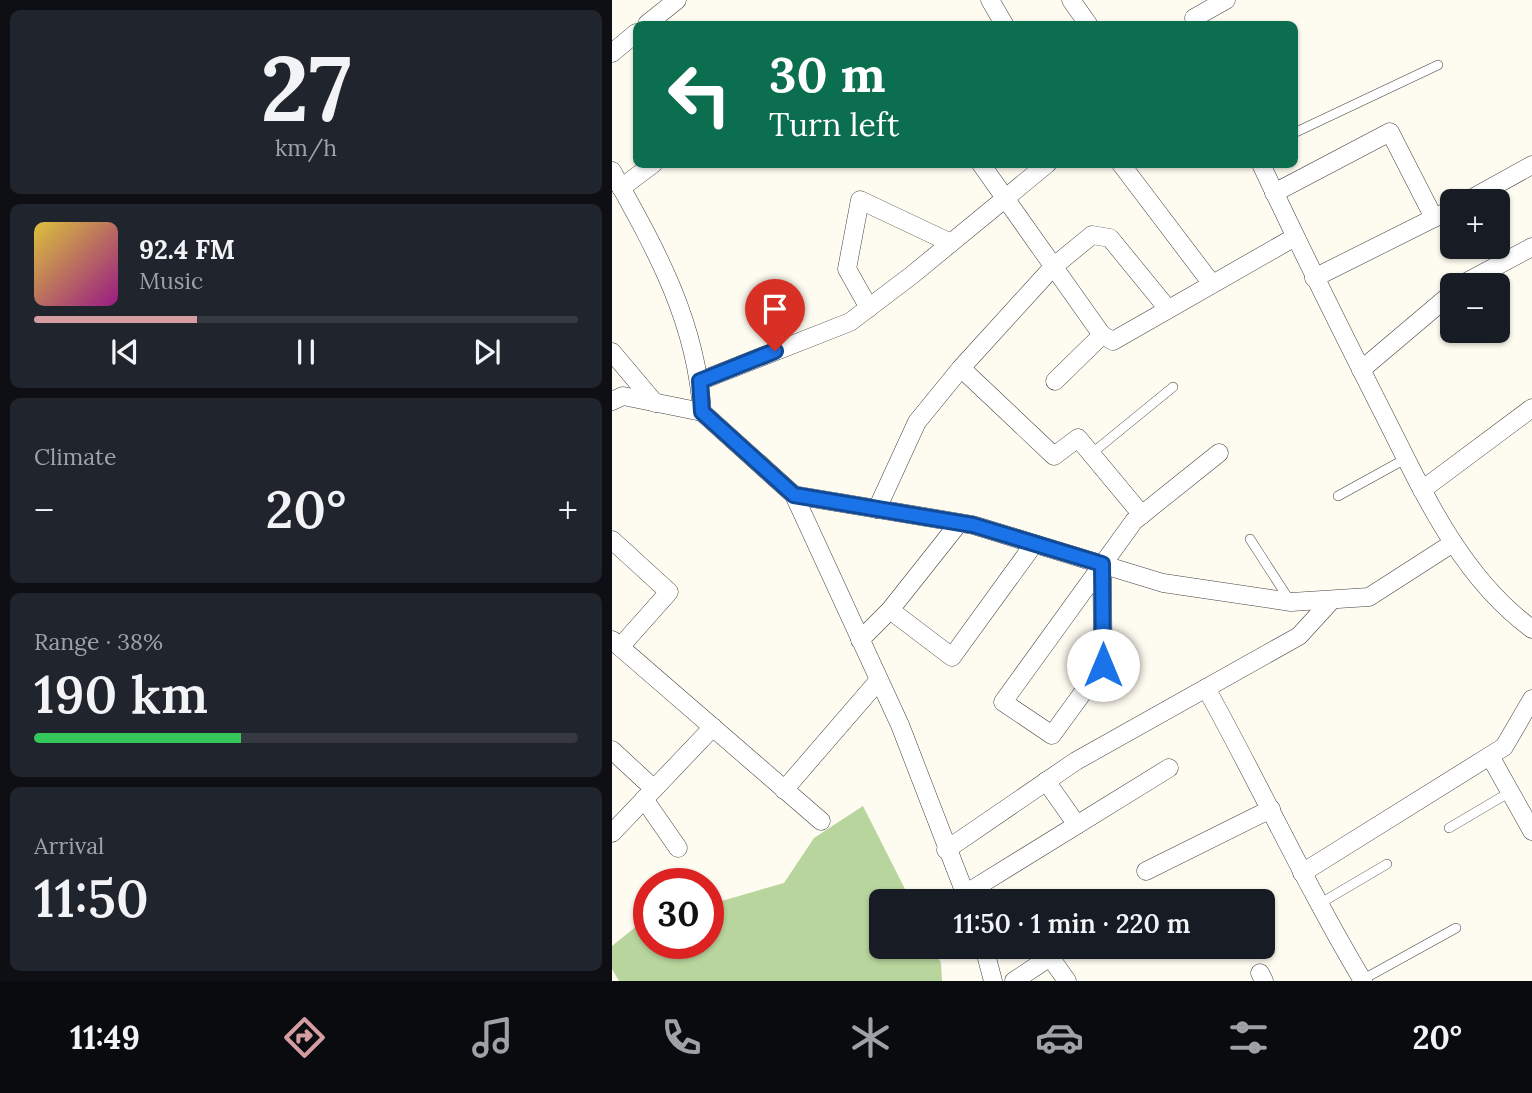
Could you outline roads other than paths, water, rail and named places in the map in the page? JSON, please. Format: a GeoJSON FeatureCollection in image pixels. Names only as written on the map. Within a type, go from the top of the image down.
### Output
{"type":"FeatureCollection","features":[{"type":"Feature","properties":{"kind":"street"},"geometry":{"type":"LineString","coordinates":[[651,21],[677,0]]}},
{"type":"Feature","properties":{"kind":"street"},"geometry":{"type":"LineString","coordinates":[[990,0],[1002,21]]}},
{"type":"Feature","properties":{"kind":"street"},"geometry":{"type":"LineString","coordinates":[[1071,0],[1086,21]]}},
{"type":"Feature","properties":{"kind":"street"},"geometry":{"type":"LineString","coordinates":[[1187,0],[1195,21],[1226,0]]}},
{"type":"Feature","properties":{"kind":"street"},"geometry":{"type":"LineString","coordinates":[[612,53],[633,36]]}},
{"type":"Feature","properties":{"kind":"street"},"geometry":{"type":"LineString","coordinates":[[1274,193],[1390,132],[1434,218]]}},
{"type":"Feature","properties":{"kind":"street"},"geometry":{"type":"LineString","coordinates":[[1492,189],[1531,165]]}},
{"type":"Feature","properties":{"kind":"street"},"geometry":{"type":"LineString","coordinates":[[621,187],[647,168]]}},
{"type":"Feature","properties":{"kind":"street"},"geometry":{"type":"LineString","coordinates":[[984,168],[1102,335],[1112,341],[1295,237]]}},
{"type":"Feature","properties":{"kind":"street"},"geometry":{"type":"LineString","coordinates":[[700,381],[850,322],[1005,199],[1036,168]]}},
{"type":"Feature","properties":{"kind":"street"},"geometry":{"type":"LineString","coordinates":[[1124,168],[1212,284]]}},
{"type":"Feature","properties":{"kind":"street"},"geometry":{"type":"LineString","coordinates":[[1263,168],[1314,278],[1422,490],[1453,543],[1504,608],[1531,629]]}},
{"type":"Feature","properties":{"kind":"street"},"geometry":{"type":"LineString","coordinates":[[612,171],[666,268],[700,381],[702,412]]}},
{"type":"Feature","properties":{"kind":"street"},"geometry":{"type":"LineString","coordinates":[[869,308],[847,270],[860,201],[951,243]]}},
{"type":"Feature","properties":{"kind":"street"},"geometry":{"type":"LineString","coordinates":[[1314,278],[1440,215]]}},
{"type":"Feature","properties":{"kind":"street"},"geometry":{"type":"LineString","coordinates":[[877,509],[917,422],[961,368],[1053,267],[1092,234],[1110,237],[1168,310]]}},
{"type":"Feature","properties":{"kind":"street"},"geometry":{"type":"LineString","coordinates":[[1483,273],[1531,247]]}},
{"type":"Feature","properties":{"kind":"street"},"geometry":{"type":"LineString","coordinates":[[1361,370],[1440,303]]}},
{"type":"Feature","properties":{"kind":"street"},"geometry":{"type":"LineString","coordinates":[[1055,381],[1102,335]]}},
{"type":"Feature","properties":{"kind":"street"},"geometry":{"type":"LineString","coordinates":[[612,352],[655,403]]}},
{"type":"Feature","properties":{"kind":"street"},"geometry":{"type":"LineString","coordinates":[[961,368],[1054,456],[1078,438],[1142,515]]}},
{"type":"Feature","properties":{"kind":"street"},"geometry":{"type":"LineString","coordinates":[[612,401],[623,396],[702,412],[794,495],[900,725],[963,889]]}},
{"type":"Feature","properties":{"kind":"street"},"geometry":{"type":"LineString","coordinates":[[1422,490],[1531,408]]}},
{"type":"Feature","properties":{"kind":"street"},"geometry":{"type":"LineString","coordinates":[[1102,564],[1103,665],[1052,735],[1003,702],[1102,564],[1142,515],[1219,453]]}},
{"type":"Feature","properties":{"kind":"street"},"geometry":{"type":"LineString","coordinates":[[794,495],[959,523],[1163,583],[1291,602],[1369,597],[1453,543]]}},
{"type":"Feature","properties":{"kind":"street"},"geometry":{"type":"LineString","coordinates":[[860,640],[890,610],[959,523]]}},
{"type":"Feature","properties":{"kind":"street"},"geometry":{"type":"LineString","coordinates":[[612,540],[669,592],[616,644],[821,821]]}},
{"type":"Feature","properties":{"kind":"street"},"geometry":{"type":"LineString","coordinates":[[890,610],[953,657],[1034,544]]}},
{"type":"Feature","properties":{"kind":"street"},"geometry":{"type":"LineString","coordinates":[[946,849],[1076,761],[1299,636],[1331,601]]}},
{"type":"Feature","properties":{"kind":"street"},"geometry":{"type":"LineString","coordinates":[[784,790],[879,680]]}},
{"type":"Feature","properties":{"kind":"street"},"geometry":{"type":"LineString","coordinates":[[1206,688],[1271,809],[1318,905],[1363,980]]}},
{"type":"Feature","properties":{"kind":"street"},"geometry":{"type":"LineString","coordinates":[[1302,873],[1504,747],[1531,699]]}},
{"type":"Feature","properties":{"kind":"street"},"geometry":{"type":"LineString","coordinates":[[612,833],[713,727]]}},
{"type":"Feature","properties":{"kind":"street"},"geometry":{"type":"LineString","coordinates":[[612,750],[649,794],[678,848]]}},
{"type":"Feature","properties":{"kind":"street"},"geometry":{"type":"LineString","coordinates":[[1490,755],[1531,831]]}},
{"type":"Feature","properties":{"kind":"street"},"geometry":{"type":"LineString","coordinates":[[981,889],[1169,768]]}},
{"type":"Feature","properties":{"kind":"street"},"geometry":{"type":"LineString","coordinates":[[1046,781],[1077,825]]}},
{"type":"Feature","properties":{"kind":"street"},"geometry":{"type":"LineString","coordinates":[[1146,870],[1271,809]]}},
{"type":"Feature","properties":{"kind":"street"},"geometry":{"type":"LineString","coordinates":[[1014,981],[1050,957],[1067,981]]}},
{"type":"Feature","properties":{"kind":"street"},"geometry":{"type":"LineString","coordinates":[[987,959],[993,981]]}},
{"type":"Feature","properties":{"kind":"lane"},"geometry":{"type":"LineString","coordinates":[[1298,131],[1438,65]]}},
{"type":"Feature","properties":{"kind":"lane"},"geometry":{"type":"LineString","coordinates":[[1092,454],[1173,387]]}},
{"type":"Feature","properties":{"kind":"lane"},"geometry":{"type":"LineString","coordinates":[[1338,496],[1406,458]]}},
{"type":"Feature","properties":{"kind":"lane"},"geometry":{"type":"LineString","coordinates":[[1250,539],[1291,602]]}},
{"type":"Feature","properties":{"kind":"lane"},"geometry":{"type":"LineString","coordinates":[[1448,828],[1510,792]]}},
{"type":"Feature","properties":{"kind":"lane"},"geometry":{"type":"LineString","coordinates":[[1318,905],[1387,864]]}},
{"type":"Feature","properties":{"kind":"lane"},"geometry":{"type":"LineString","coordinates":[[1363,980],[1456,928]]}}]}
